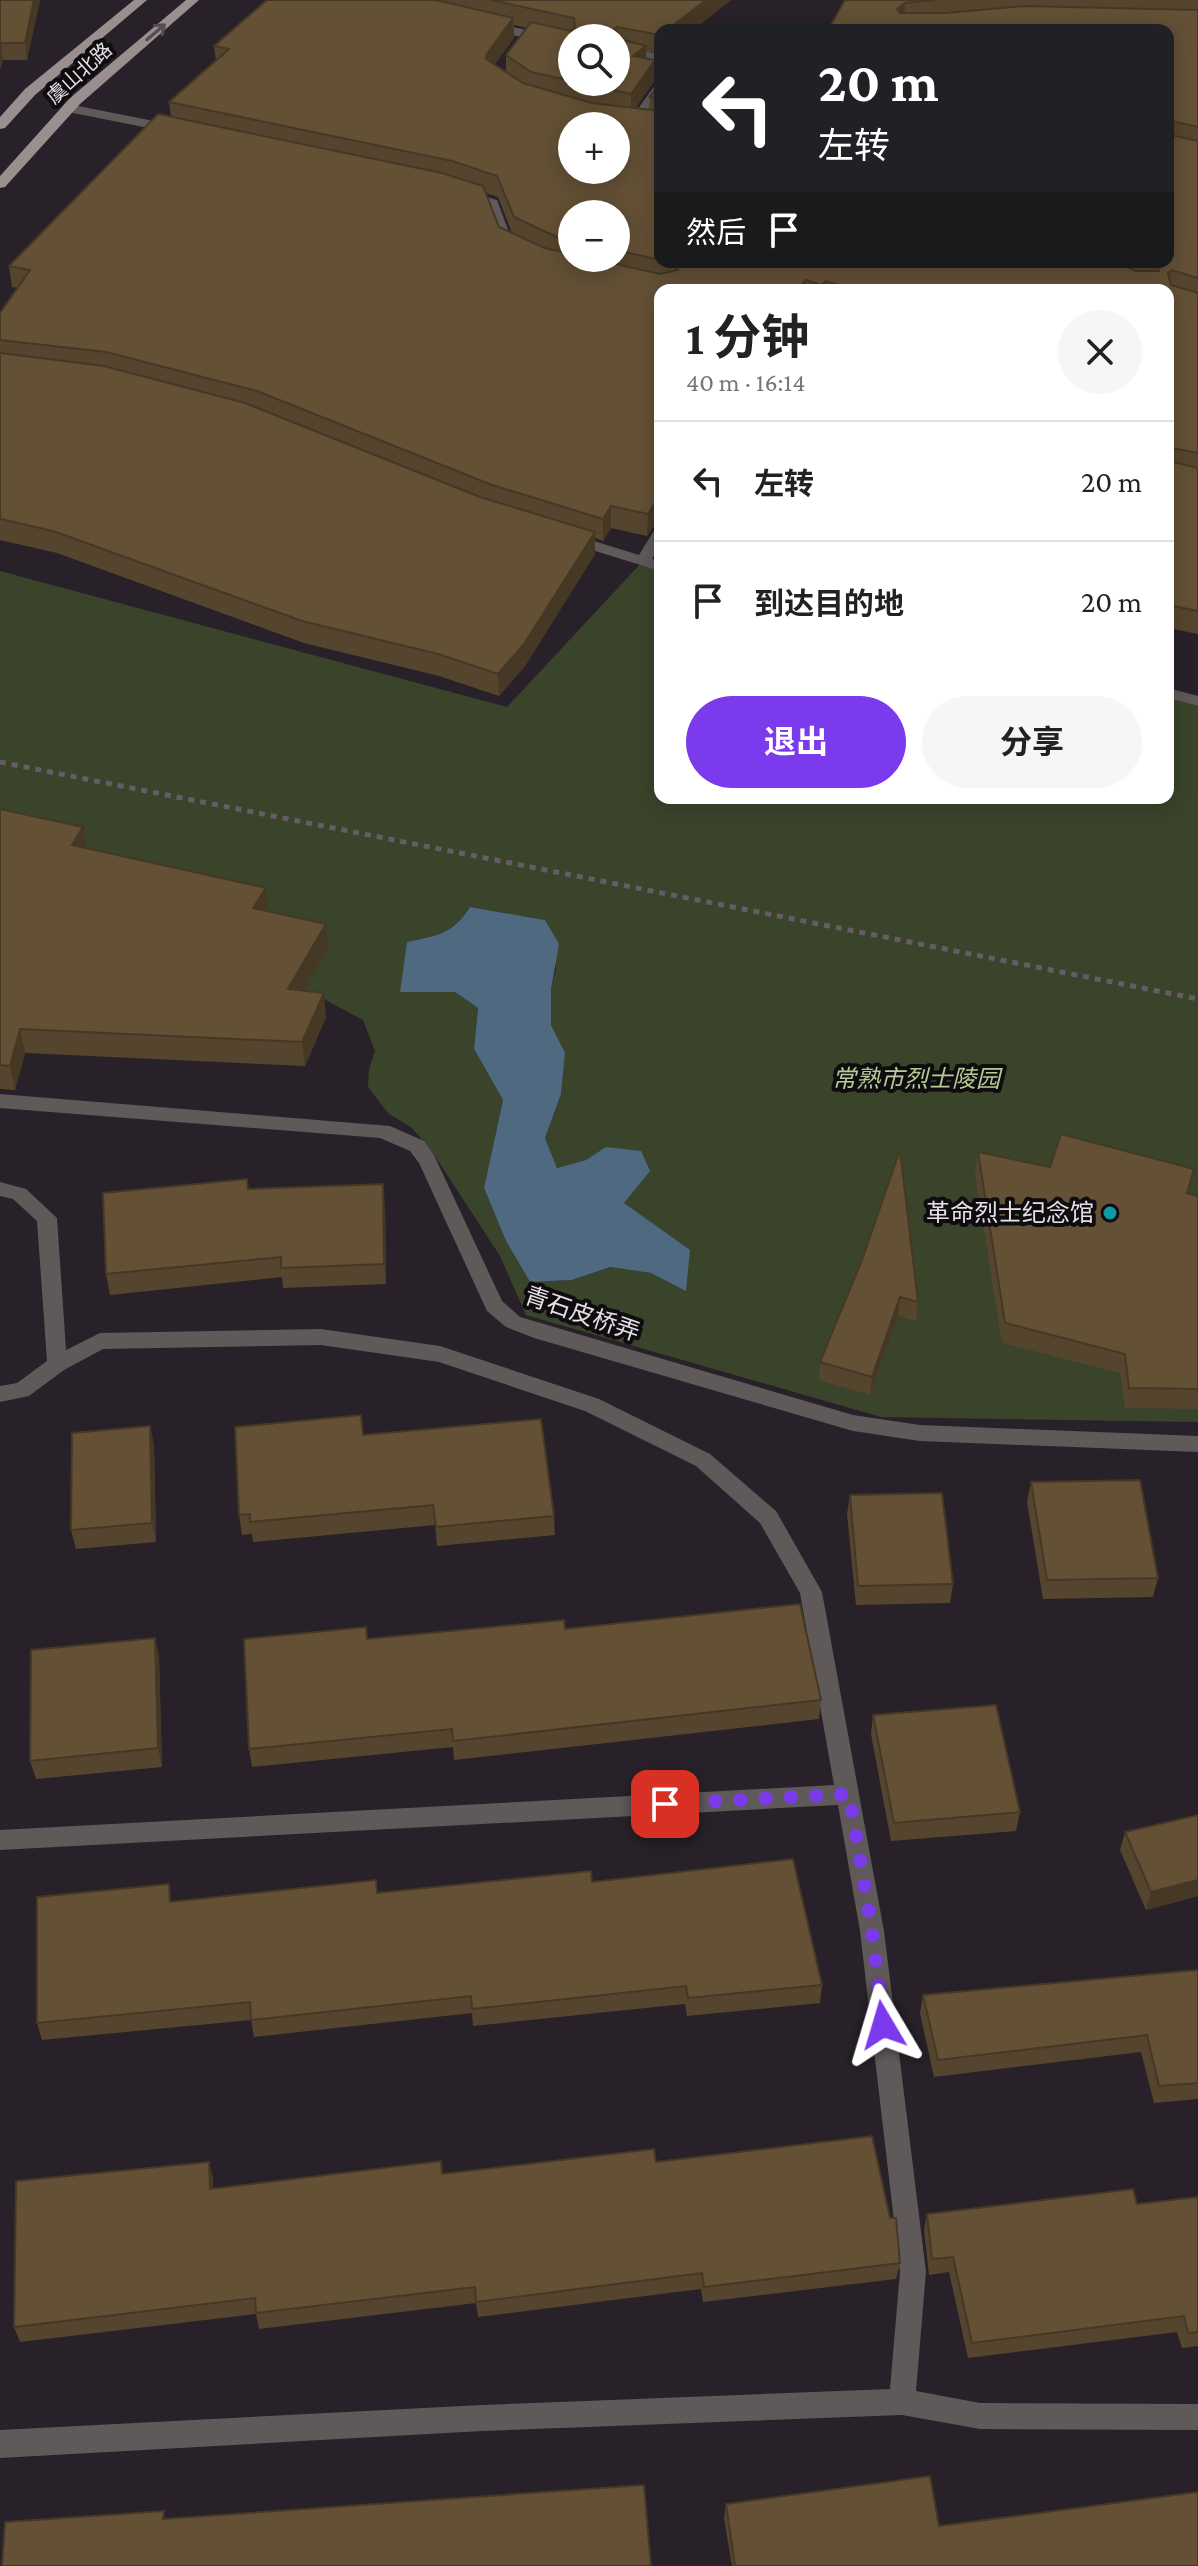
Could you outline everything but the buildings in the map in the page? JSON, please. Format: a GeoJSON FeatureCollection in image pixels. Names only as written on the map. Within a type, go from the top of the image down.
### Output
{"type":"FeatureCollection","features":[{"type":"Feature","properties":{"kind":"main road","name":"虞山北路"},"geometry":{"type":"LineString","coordinates":[[0,125],[30,92],[141,0]]}},
{"type":"Feature","properties":{"kind":"main road","name":"虞山北路"},"geometry":{"type":"LineString","coordinates":[[0,184],[68,108],[193,0]]}},
{"type":"Feature","properties":{"kind":"lane"},"geometry":{"type":"LineString","coordinates":[[469,22],[523,39],[558,43]]}},
{"type":"Feature","properties":{"kind":"lane"},"geometry":{"type":"LineString","coordinates":[[630,55],[654,56]]}},
{"type":"Feature","properties":{"kind":"lane"},"geometry":{"type":"LineString","coordinates":[[630,57],[654,61]]}},
{"type":"Feature","properties":{"kind":"lane"},"geometry":{"type":"LineString","coordinates":[[636,123],[654,97]]}},
{"type":"Feature","properties":{"kind":"lane"},"geometry":{"type":"LineString","coordinates":[[68,108],[185,132]]}},
{"type":"Feature","properties":{"kind":"lane"},"geometry":{"type":"LineString","coordinates":[[447,188],[492,203],[506,242],[529,253]]}},
{"type":"Feature","properties":{"kind":"lane"},"geometry":{"type":"LineString","coordinates":[[558,535],[654,564]]}},
{"type":"Feature","properties":{"kind":"lane"},"geometry":{"type":"LineString","coordinates":[[643,561],[654,542]]}},
{"type":"Feature","properties":{"kind":"lane"},"geometry":{"type":"LineString","coordinates":[[1174,695],[1198,701]]}},
{"type":"Feature","properties":{"kind":"lane","name":"青石皮桥弄"},"geometry":{"type":"LineString","coordinates":[[0,1101],[383,1131],[417,1146],[434,1173],[494,1306],[513,1322],[853,1423],[920,1433],[1198,1444]]}},
{"type":"Feature","properties":{"kind":"lane"},"geometry":{"type":"LineString","coordinates":[[0,1189],[19,1194],[47,1218],[57,1364]]}},
{"type":"Feature","properties":{"kind":"lane"},"geometry":{"type":"LineString","coordinates":[[0,1394],[22,1390],[57,1364],[100,1341],[321,1337],[440,1354],[592,1405],[703,1460],[768,1517],[811,1592],[872,1931],[913,2272],[902,2402]]}},
{"type":"Feature","properties":{"kind":"lane"},"geometry":{"type":"LineString","coordinates":[[0,1840],[849,1794]]}},
{"type":"Feature","properties":{"kind":"lane"},"geometry":{"type":"LineString","coordinates":[[0,2444],[482,2418],[902,2402],[980,2416],[1198,2417]]}},
{"type":"Feature","properties":{"kind":"path"},"geometry":{"type":"LineString","coordinates":[[0,762],[1198,999]]}},
{"type":"Feature","properties":{"kind":"green space","name":"常熟市烈士陵园"},"geometry":{"type":"Polygon","coordinates":[[[643,561],[654,564],[654,804],[1174,804],[1174,700],[1198,706],[1198,1422],[881,1417],[526,1315],[500,1256],[433,1153],[412,1128],[388,1113],[368,1087],[369,1069],[375,1051],[363,1020],[320,997],[0,899],[0,571],[507,707],[643,561]],[[470,907],[450,929],[407,942],[401,991],[455,992],[478,1008],[474,1049],[503,1100],[484,1188],[506,1241],[530,1282],[572,1280],[610,1267],[651,1273],[665,1233],[623,1203],[606,1148],[586,1160],[557,1168],[545,1138],[561,1094],[564,1053],[551,1025],[551,990],[556,968],[545,920],[470,907]]]}},
{"type":"Feature","properties":{"kind":"water"},"geometry":{"type":"Polygon","coordinates":[[[470,907],[545,920],[559,944],[551,990],[551,1025],[565,1053],[561,1094],[545,1138],[557,1168],[586,1160],[606,1147],[641,1151],[650,1171],[624,1203],[690,1250],[686,1291],[651,1273],[610,1267],[572,1280],[530,1282],[506,1241],[484,1188],[503,1100],[474,1049],[478,1008],[455,992],[400,992],[407,942],[450,929],[470,907]]]}},
{"type":"Feature","properties":{"kind":"place","name":"革命烈士纪念馆"},"geometry":{"type":"Point","coordinates":[1110,1213]}},
{"type":"Feature","properties":{"kind":"route"},"geometry":{"type":"LineString","coordinates":[[665,1804],[849,1794],[872,1931],[883,2025]]}}]}
